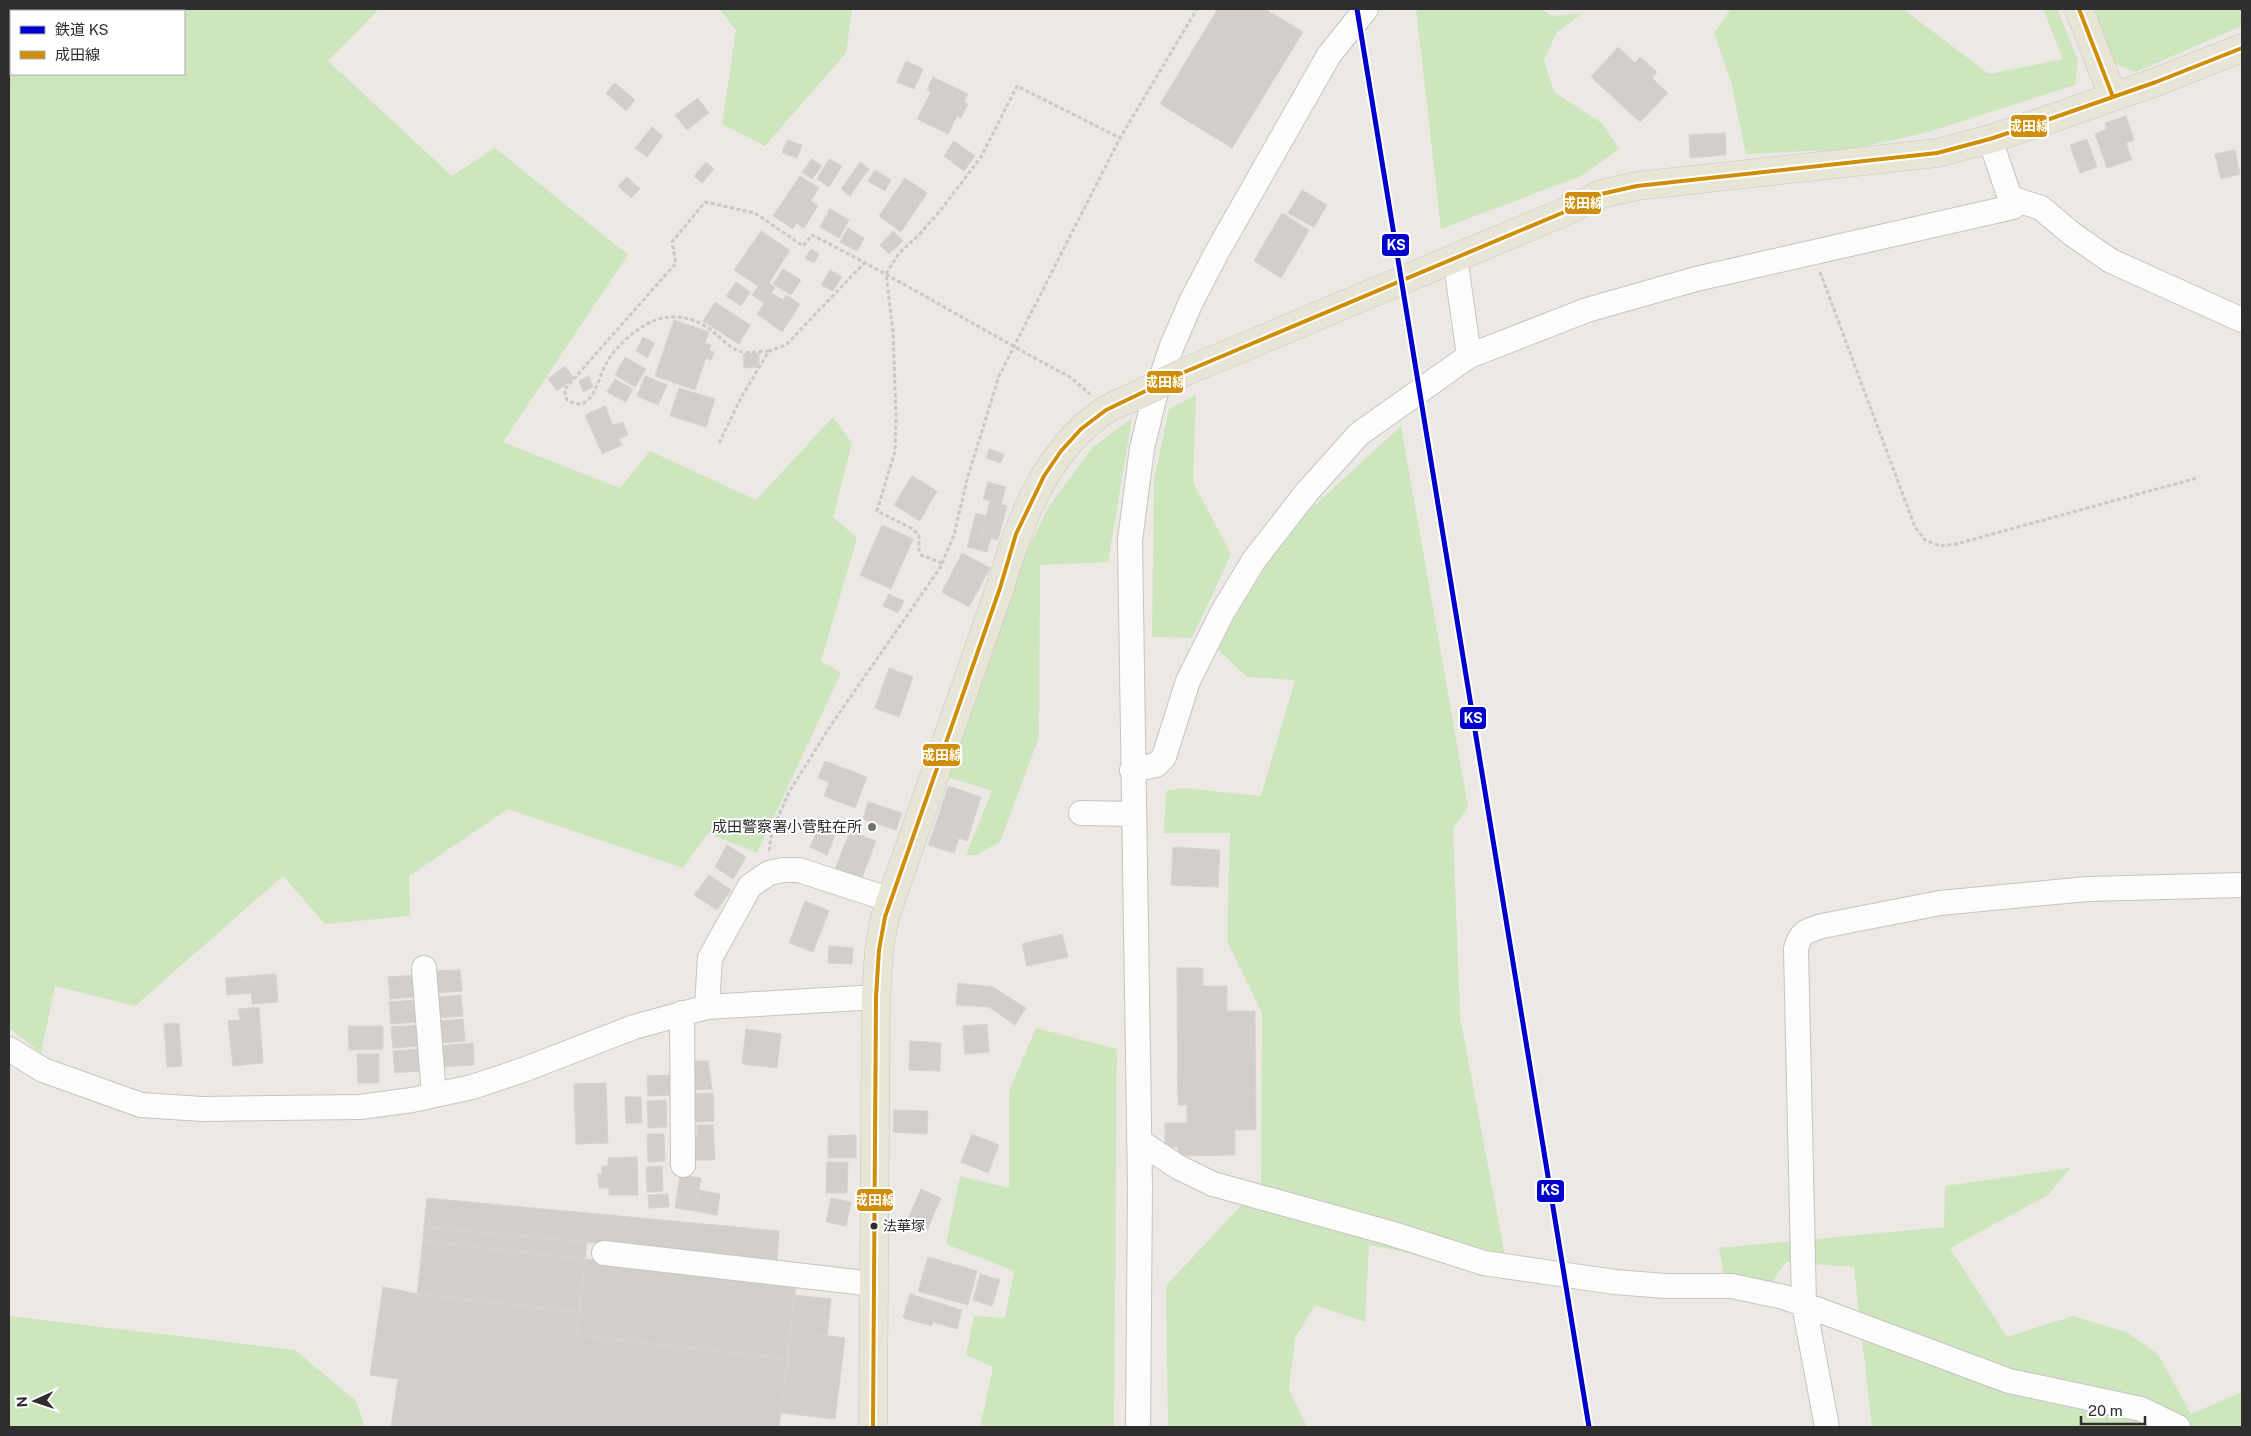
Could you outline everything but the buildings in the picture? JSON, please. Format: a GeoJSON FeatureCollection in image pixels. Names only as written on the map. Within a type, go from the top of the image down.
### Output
{"type":"FeatureCollection","features":[{"type":"Feature","properties":{"kind":"main road"},"geometry":{"type":"LineString","coordinates":[[2078,9],[2113,97]]}},
{"type":"Feature","properties":{"kind":"main road"},"geometry":{"type":"LineString","coordinates":[[872,1427],[876,997],[879,950],[885,917],[1000,588],[1016,534],[1044,476],[1061,451],[1081,429],[1106,410],[1187,371],[1610,192],[1637,186],[1937,153],[1990,139],[2113,97],[2242,48]]}},
{"type":"Feature","properties":{"kind":"street"},"geometry":{"type":"LineString","coordinates":[[1138,1427],[1138,1141],[1130,540],[1142,448],[1154,399],[1172,346],[1204,277],[1329,55],[1366,9]]}},
{"type":"Feature","properties":{"kind":"street"},"geometry":{"type":"LineString","coordinates":[[1132,770],[1156,765],[1164,757],[1188,681],[1222,613],[1254,560],[1337,457],[1359,434],[1469,356],[1587,310],[1696,279],[2013,207],[1999,171],[1990,139]]}},
{"type":"Feature","properties":{"kind":"street"},"geometry":{"type":"LineString","coordinates":[[2011,198],[2041,208],[2072,234],[2111,260],[2242,320]]}},
{"type":"Feature","properties":{"kind":"street"},"geometry":{"type":"LineString","coordinates":[[1455,257],[1469,356]]}},
{"type":"Feature","properties":{"kind":"street"},"geometry":{"type":"LineString","coordinates":[[1080,813],[1133,814]]}},
{"type":"Feature","properties":{"kind":"street"},"geometry":{"type":"LineString","coordinates":[[707,1007],[710,958],[750,886],[769,873],[783,870],[799,870],[891,900]]}},
{"type":"Feature","properties":{"kind":"street"},"geometry":{"type":"LineString","coordinates":[[1826,1427],[1804,1305],[1796,949],[1799,937],[1808,930],[1822,926],[1940,903],[2087,889],[2242,885]]}},
{"type":"Feature","properties":{"kind":"street"},"geometry":{"type":"LineString","coordinates":[[424,968],[434,1095]]}},
{"type":"Feature","properties":{"kind":"street"},"geometry":{"type":"LineString","coordinates":[[9,1049],[43,1070],[141,1105],[202,1110],[360,1107],[472,1087],[523,1070],[634,1027],[707,1007],[876,997]]}},
{"type":"Feature","properties":{"kind":"street"},"geometry":{"type":"LineString","coordinates":[[682,1013],[683,1165]]}},
{"type":"Feature","properties":{"kind":"street"},"geometry":{"type":"LineString","coordinates":[[1138,1141],[1178,1167],[1213,1184],[1390,1233],[1484,1263],[1615,1282],[1666,1286],[1732,1286],[1784,1297],[2009,1381],[2141,1409],[2178,1427]]}},
{"type":"Feature","properties":{"kind":"street"},"geometry":{"type":"LineString","coordinates":[[604,1253],[874,1284]]}},
{"type":"Feature","properties":{"kind":"path"},"geometry":{"type":"LineString","coordinates":[[769,873],[768,854],[772,831],[789,792],[831,725],[922,597],[942,563],[954,535],[968,476],[999,376],[1120,138],[1197,9]]}},
{"type":"Feature","properties":{"kind":"path"},"geometry":{"type":"LineString","coordinates":[[9,88],[10,75]]}},
{"type":"Feature","properties":{"kind":"path"},"geometry":{"type":"LineString","coordinates":[[942,563],[921,555],[919,536],[913,529],[877,512],[895,451],[896,426],[893,331],[886,274],[898,253],[918,236],[940,211],[981,158],[1017,86],[1120,138]]}},
{"type":"Feature","properties":{"kind":"path"},"geometry":{"type":"LineString","coordinates":[[865,262],[786,345],[769,351],[740,352],[710,330],[679,316],[667,316],[648,323],[626,339],[605,365],[599,382],[588,400],[582,404],[567,400],[564,390],[676,262],[672,242],[705,202],[755,213],[803,246],[812,235],[865,262],[1070,377],[1106,410]]}},
{"type":"Feature","properties":{"kind":"path"},"geometry":{"type":"LineString","coordinates":[[1813,252],[1894,475],[1915,527],[1925,540],[1940,546],[1956,544],[2197,478]]}},
{"type":"Feature","properties":{"kind":"path"},"geometry":{"type":"LineString","coordinates":[[719,443],[742,396],[769,351]]}},
{"type":"Feature","properties":{"kind":"green space"},"geometry":{"type":"Polygon","coordinates":[[[9,9],[379,9],[328,61],[452,176],[495,148],[628,255],[503,442],[620,488],[650,451],[756,500],[833,417],[852,443],[833,517],[857,538],[821,661],[841,673],[757,853],[708,833],[683,868],[508,809],[409,876],[410,916],[325,924],[283,876],[135,1006],[55,986],[41,1053],[9,1028],[9,9]]]}},
{"type":"Feature","properties":{"kind":"green space"},"geometry":{"type":"Polygon","coordinates":[[[719,9],[852,9],[846,53],[765,146],[722,124],[736,30],[719,9]]]}},
{"type":"Feature","properties":{"kind":"green space"},"geometry":{"type":"Polygon","coordinates":[[[1416,9],[1541,9],[1552,16],[1583,13],[1557,32],[1544,60],[1554,92],[1602,123],[1619,149],[1581,176],[1441,229],[1416,9]]]}},
{"type":"Feature","properties":{"kind":"green space"},"geometry":{"type":"Polygon","coordinates":[[[1731,9],[1903,9],[1989,74],[2063,59],[2043,9],[2057,9],[2078,60],[2075,85],[1928,132],[1852,149],[1746,154],[1731,82],[1714,33],[1731,9]]]}},
{"type":"Feature","properties":{"kind":"green space"},"geometry":{"type":"Polygon","coordinates":[[[2093,9],[2242,9],[2242,26],[2136,72],[2113,63],[2093,9]]]}},
{"type":"Feature","properties":{"kind":"green space"},"geometry":{"type":"Polygon","coordinates":[[[1196,395],[1193,482],[1231,554],[1192,638],[1152,637],[1154,480],[1169,409],[1196,395]]]}},
{"type":"Feature","properties":{"kind":"green space"},"geometry":{"type":"Polygon","coordinates":[[[1132,418],[1108,562],[1040,565],[1039,737],[1000,842],[976,855],[966,855],[992,791],[948,777],[1024,556],[1049,506],[1093,447],[1132,418]]]}},
{"type":"Feature","properties":{"kind":"green space"},"geometry":{"type":"Polygon","coordinates":[[[1401,426],[1468,807],[1453,829],[1460,1017],[1508,1272],[1369,1245],[1365,1322],[1315,1305],[1295,1338],[1289,1390],[1307,1427],[1168,1427],[1166,1286],[1261,1184],[1262,1013],[1227,941],[1230,833],[1164,833],[1166,791],[1183,788],[1261,796],[1295,680],[1247,677],[1216,648],[1288,530],[1401,426]]]}},
{"type":"Feature","properties":{"kind":"green space"},"geometry":{"type":"Polygon","coordinates":[[[1036,1028],[1117,1049],[1114,1427],[980,1427],[993,1367],[966,1355],[974,1316],[1005,1318],[1014,1271],[946,1244],[960,1176],[1009,1188],[1009,1091],[1036,1028]]]}},
{"type":"Feature","properties":{"kind":"green space"},"geometry":{"type":"Polygon","coordinates":[[[2070,1168],[2048,1195],[1950,1248],[2007,1337],[2073,1316],[2126,1332],[2158,1354],[2191,1414],[2242,1392],[2242,1427],[1872,1427],[1854,1267],[1786,1262],[1771,1284],[1727,1291],[1719,1248],[1944,1227],[1945,1186],[2070,1168]]]}},
{"type":"Feature","properties":{"kind":"green space"},"geometry":{"type":"Polygon","coordinates":[[[9,1316],[295,1350],[356,1401],[365,1427],[9,1427],[9,1316]]]}},
{"type":"Feature","properties":{"kind":"rail line","name":"KS"},"geometry":{"type":"LineString","coordinates":[[1357,9],[1589,1427]]}},
{"type":"Feature","properties":{"kind":"transit line","name":"成田線"},"geometry":{"type":"LineString","coordinates":[[2079,9],[2113,97]]}},
{"type":"Feature","properties":{"kind":"transit line","name":"成田線"},"geometry":{"type":"LineString","coordinates":[[873,1427],[876,997],[879,950],[885,917],[1000,588],[1016,534],[1044,476],[1061,451],[1081,429],[1106,410],[1187,371],[1562,213],[1601,194],[1637,186],[1937,153],[1990,139],[2044,121],[2156,82],[2242,48]]}},
{"type":"Feature","properties":{"kind":"place","name":"成田警察署小菅駐在所"},"geometry":{"type":"Point","coordinates":[872,827]}},
{"type":"Feature","properties":{"kind":"place","name":"法華塚"},"geometry":{"type":"Point","coordinates":[874,1226]}}]}
